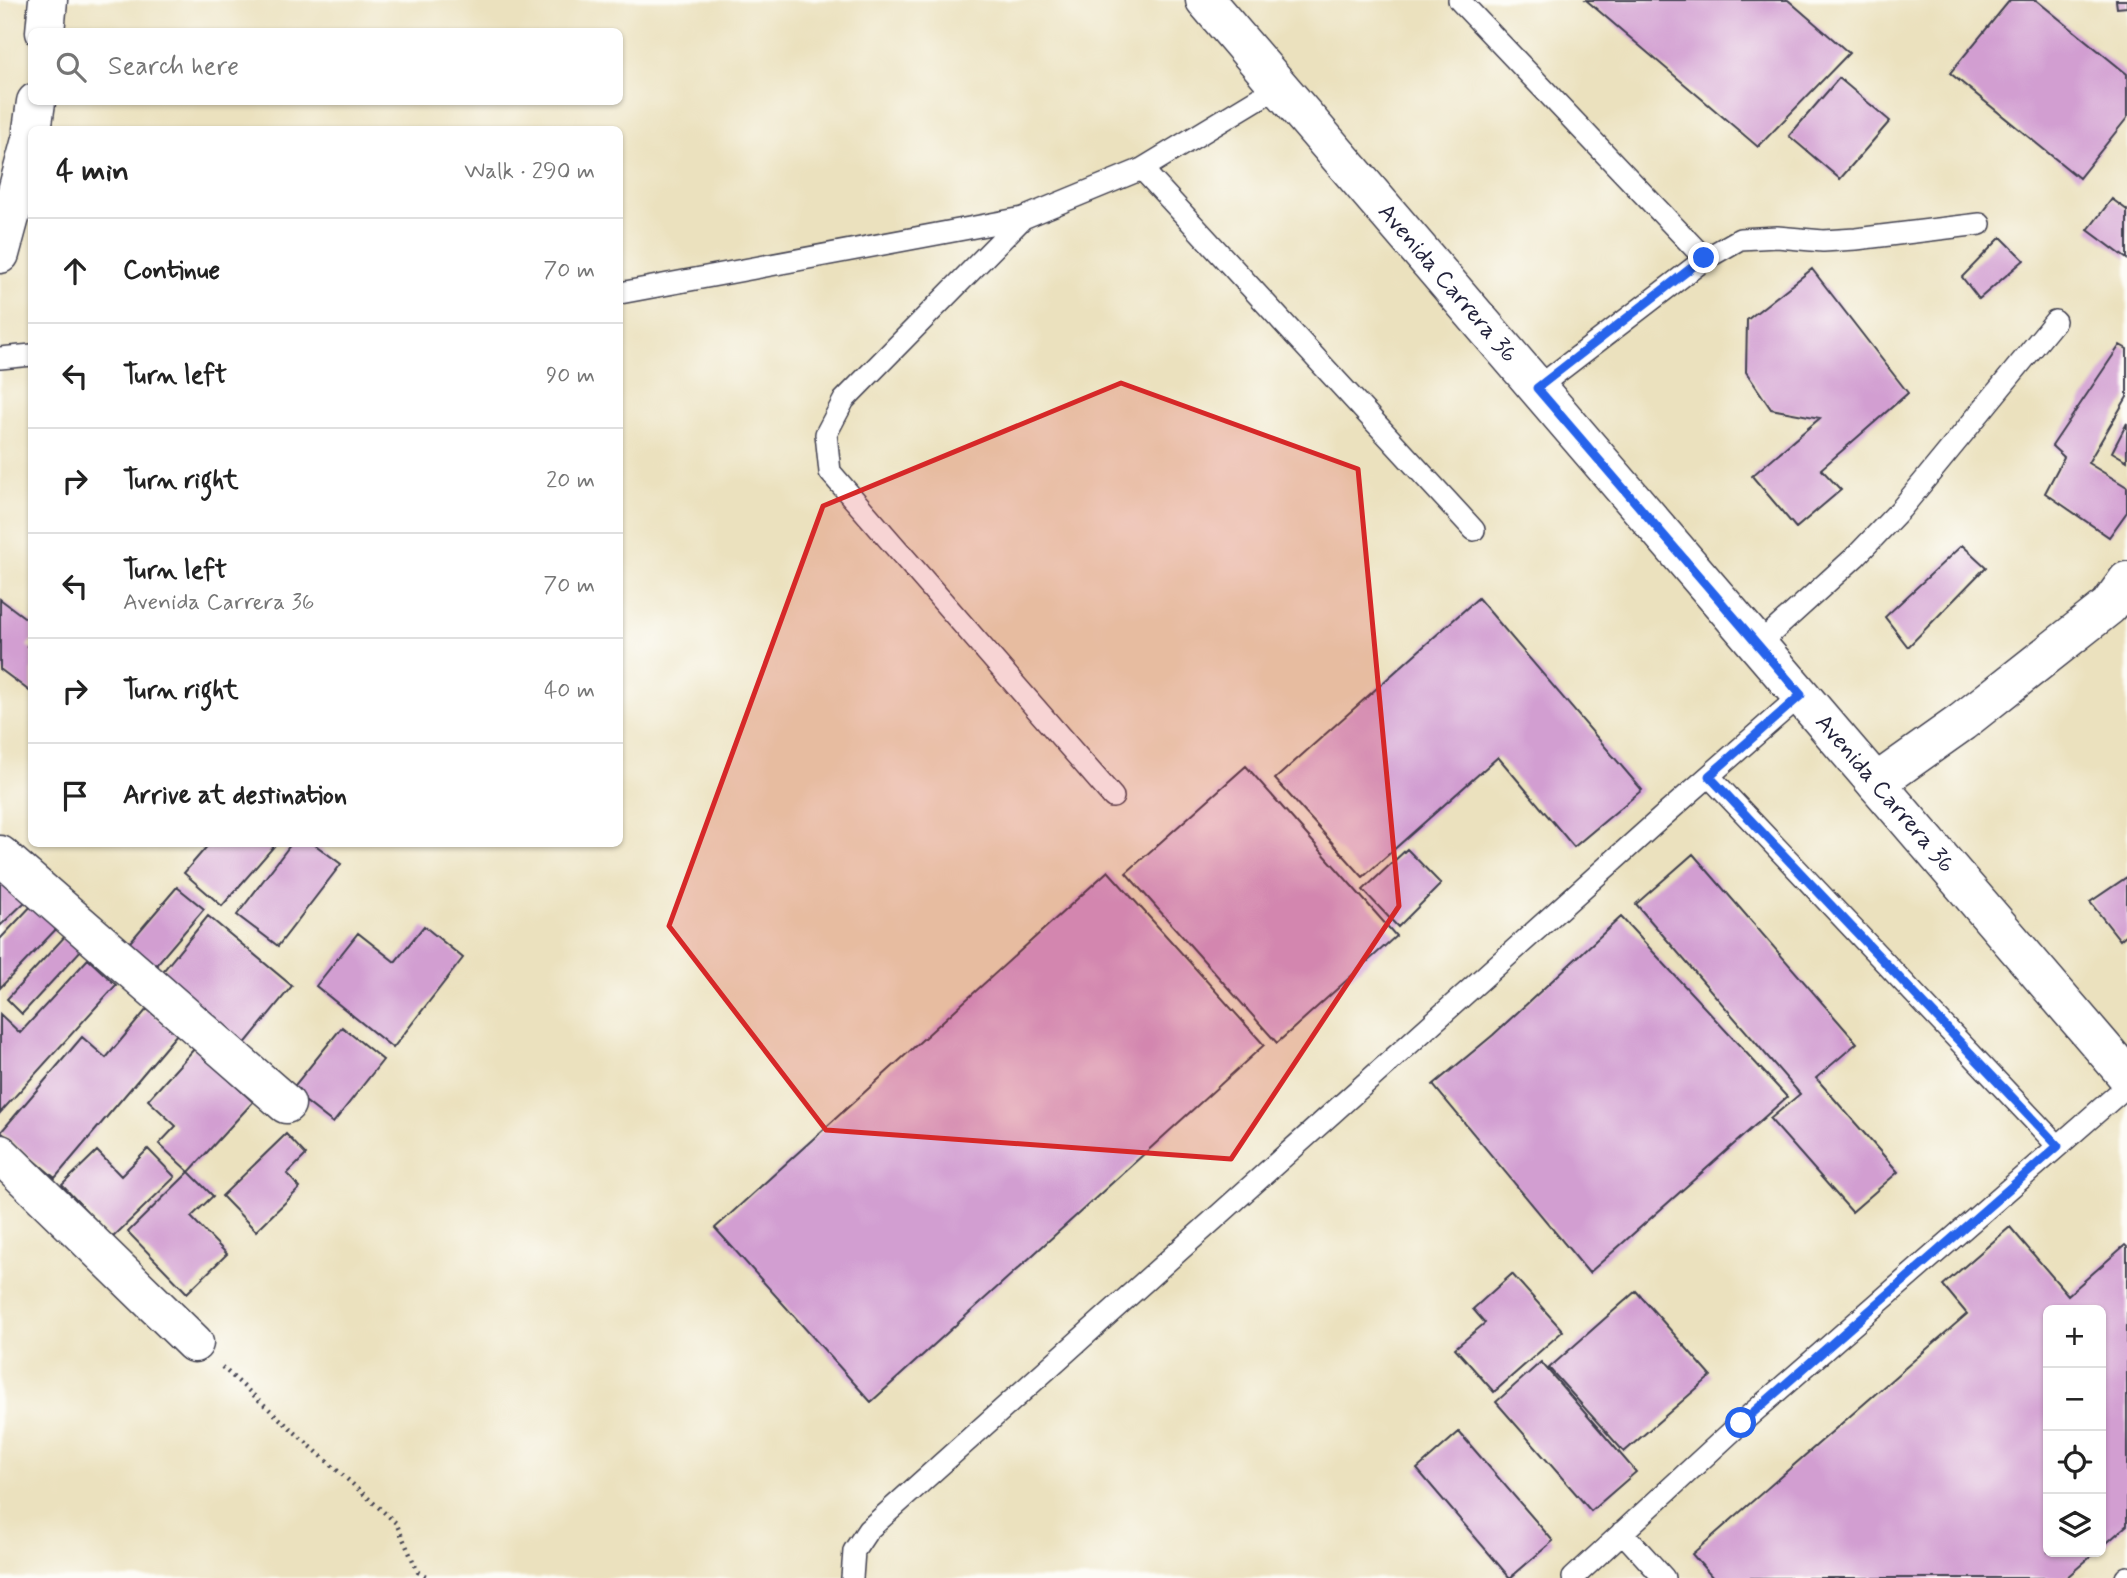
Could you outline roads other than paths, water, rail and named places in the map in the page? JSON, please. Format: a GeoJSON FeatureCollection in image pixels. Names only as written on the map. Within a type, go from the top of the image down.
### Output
{"type":"FeatureCollection","features":[{"type":"Feature","properties":{"kind":"main road"},"geometry":{"type":"LineString","coordinates":[[44,28],[48,0]]}},
{"type":"Feature","properties":{"kind":"main road","name":"Avenida Carrera 36"},"geometry":{"type":"LineString","coordinates":[[1205,0],[2127,1076]]}},
{"type":"Feature","properties":{"kind":"main road"},"geometry":{"type":"LineString","coordinates":[[33,126],[36,105]]}},
{"type":"Feature","properties":{"kind":"main road"},"geometry":{"type":"LineString","coordinates":[[0,254],[28,151]]}},
{"type":"Feature","properties":{"kind":"main road"},"geometry":{"type":"LineString","coordinates":[[1876,783],[1962,722],[2109,606],[2127,581]]}},
{"type":"Feature","properties":{"kind":"main road"},"geometry":{"type":"LineString","coordinates":[[0,855],[286,1104]]}},
{"type":"Feature","properties":{"kind":"main road"},"geometry":{"type":"LineString","coordinates":[[0,1154],[194,1343]]}},
{"type":"Feature","properties":{"kind":"lane"},"geometry":{"type":"LineString","coordinates":[[1459,0],[1704,258]]}},
{"type":"Feature","properties":{"kind":"lane"},"geometry":{"type":"LineString","coordinates":[[623,292],[1023,218],[1142,169],[1279,86]]}},
{"type":"Feature","properties":{"kind":"lane"},"geometry":{"type":"LineString","coordinates":[[1142,169],[1474,530]]}},
{"type":"Feature","properties":{"kind":"lane"},"geometry":{"type":"LineString","coordinates":[[1023,218],[844,400],[826,434],[830,472],[1113,797]]}},
{"type":"Feature","properties":{"kind":"lane"},"geometry":{"type":"LineString","coordinates":[[1537,388],[1704,258],[1740,239],[1856,239],[1980,224]]}},
{"type":"Feature","properties":{"kind":"lane"},"geometry":{"type":"LineString","coordinates":[[1758,645],[1847,565],[1901,509],[2055,321]]}},
{"type":"Feature","properties":{"kind":"lane"},"geometry":{"type":"LineString","coordinates":[[0,358],[28,355]]}},
{"type":"Feature","properties":{"kind":"lane"},"geometry":{"type":"LineString","coordinates":[[852,1578],[855,1551],[868,1530],[1801,695]]}},
{"type":"Feature","properties":{"kind":"lane"},"geometry":{"type":"LineString","coordinates":[[1709,776],[2058,1146]]}},
{"type":"Feature","properties":{"kind":"lane"},"geometry":{"type":"LineString","coordinates":[[1573,1578],[1741,1423],[2127,1086]]}},
{"type":"Feature","properties":{"kind":"lane"},"geometry":{"type":"LineString","coordinates":[[1622,1532],[1664,1578]]}}]}
